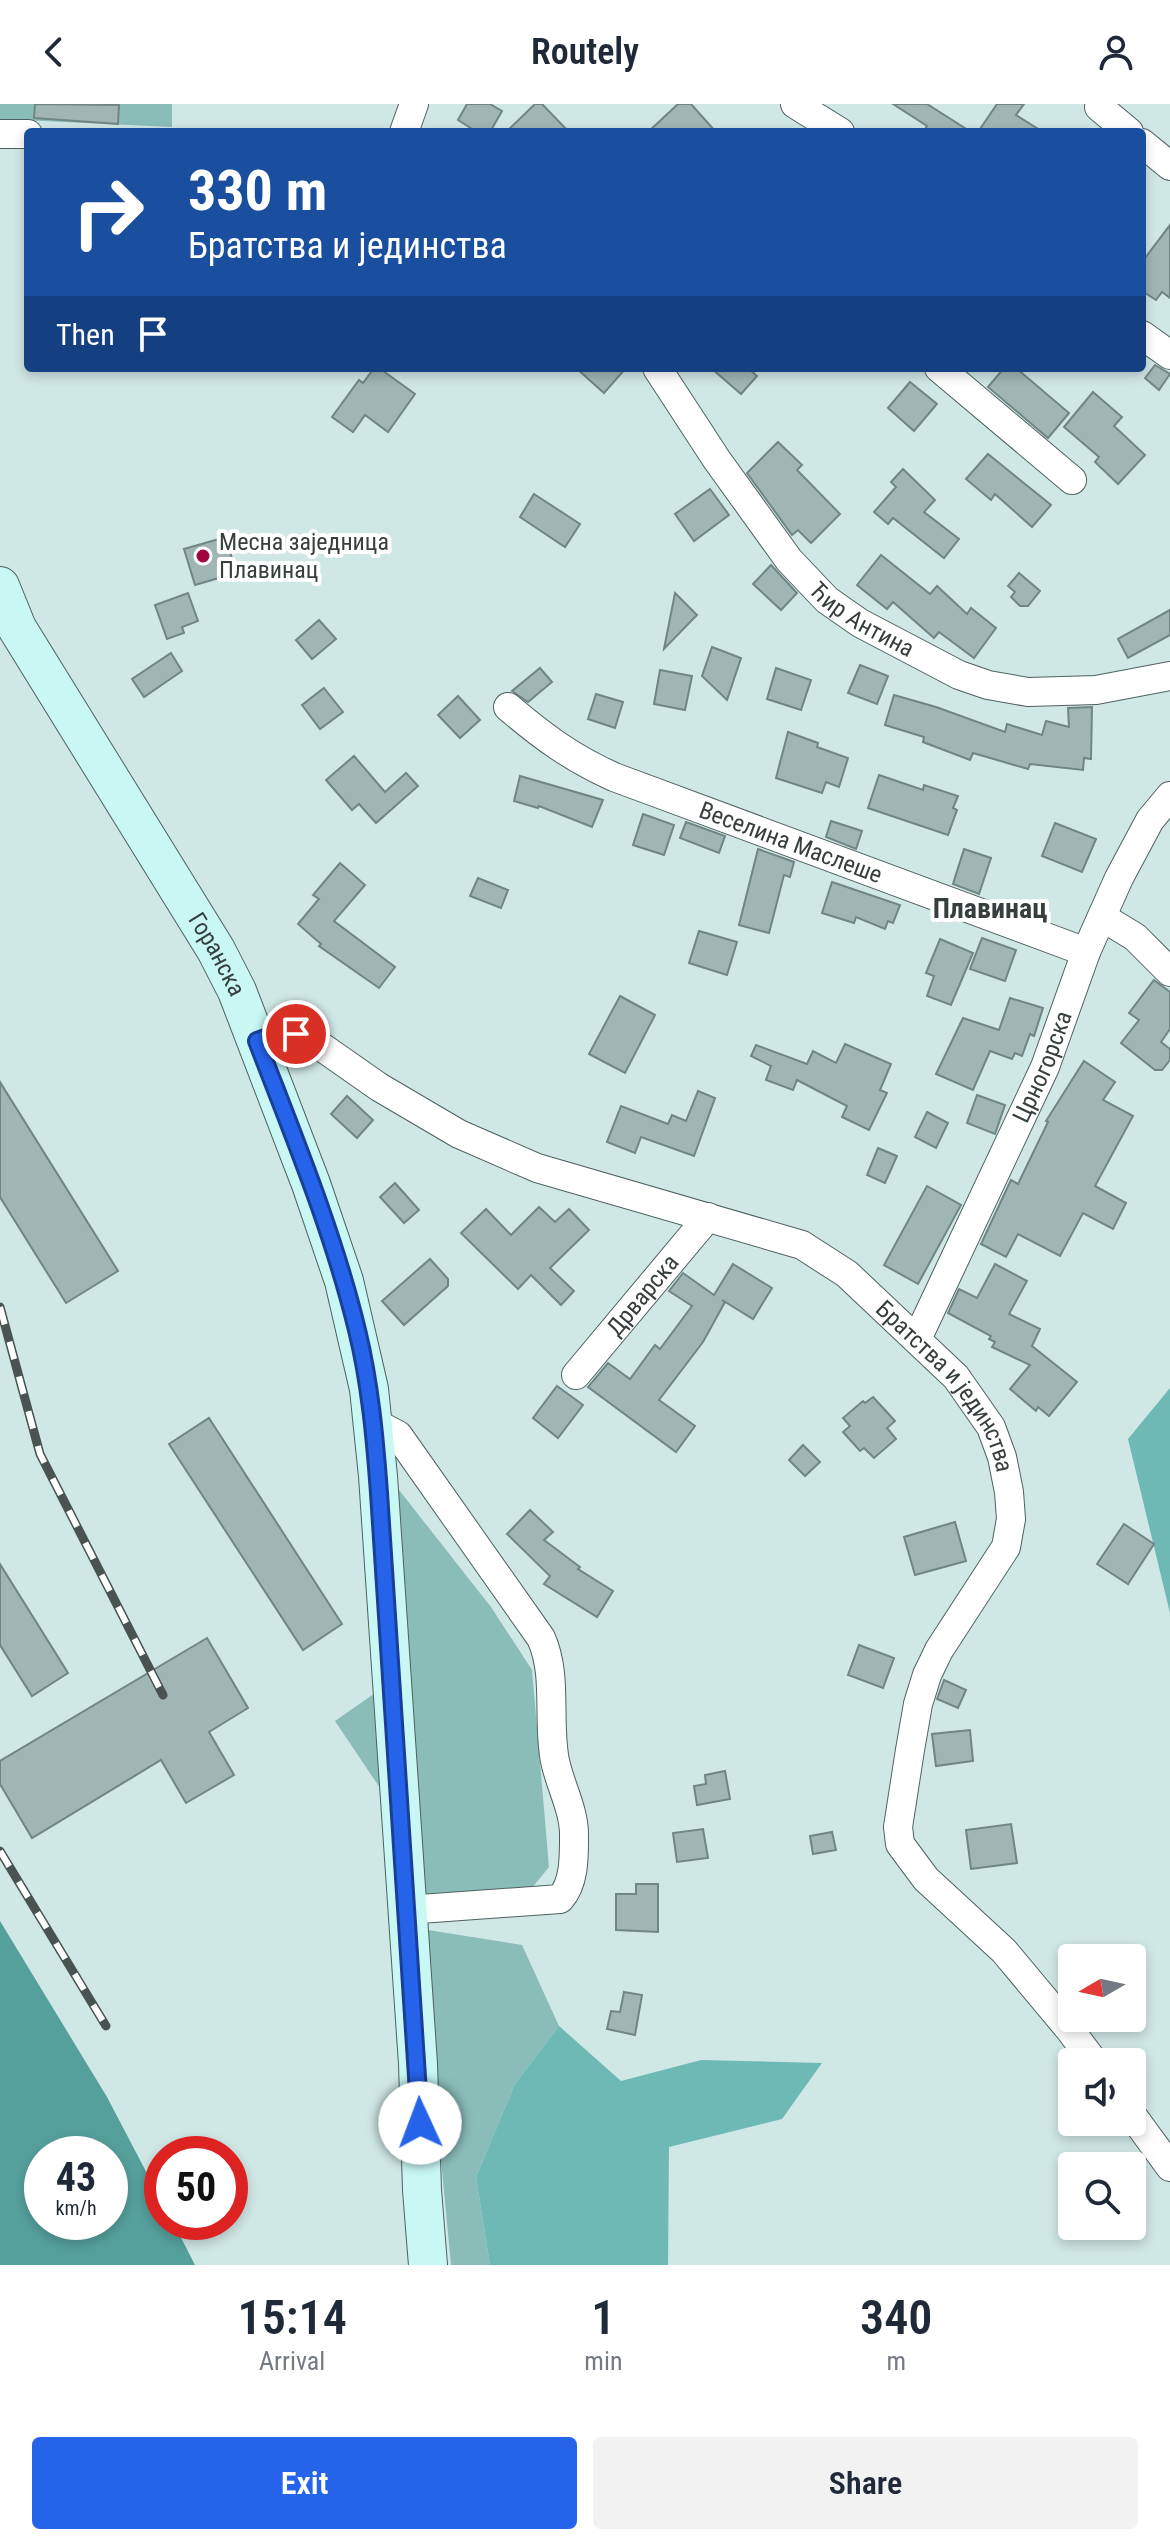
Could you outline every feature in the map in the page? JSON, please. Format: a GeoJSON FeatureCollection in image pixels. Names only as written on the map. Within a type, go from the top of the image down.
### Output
{"type":"FeatureCollection","features":[{"type":"Feature","properties":{"kind":"main road","name":"Горанска"},"geometry":{"type":"LineString","coordinates":[[0,586],[17,628],[216,950],[257,1041],[311,1184],[357,1329],[373,1422],[418,2064],[428,2265]]}},
{"type":"Feature","properties":{"kind":"street"},"geometry":{"type":"LineString","coordinates":[[405,128],[414,104]]}},
{"type":"Feature","properties":{"kind":"street"},"geometry":{"type":"LineString","coordinates":[[795,104],[834,128]]}},
{"type":"Feature","properties":{"kind":"street"},"geometry":{"type":"LineString","coordinates":[[1099,107],[1124,128]]}},
{"type":"Feature","properties":{"kind":"street"},"geometry":{"type":"LineString","coordinates":[[0,134],[24,134]]}},
{"type":"Feature","properties":{"kind":"street"},"geometry":{"type":"LineString","coordinates":[[1146,146],[1170,166]]}},
{"type":"Feature","properties":{"kind":"street"},"geometry":{"type":"LineString","coordinates":[[1146,338],[1170,355]]}},
{"type":"Feature","properties":{"kind":"street","name":"Ћир Антина"},"geometry":{"type":"LineString","coordinates":[[660,372],[717,460],[789,560],[827,600],[895,644],[959,675],[988,685],[1028,692],[1096,690],[1170,676]]}},
{"type":"Feature","properties":{"kind":"street"},"geometry":{"type":"LineString","coordinates":[[944,372],[1072,480]]}},
{"type":"Feature","properties":{"kind":"street","name":"Веселина Маслеше"},"geometry":{"type":"LineString","coordinates":[[508,707],[568,754],[614,777],[1086,952]]}},
{"type":"Feature","properties":{"kind":"street","name":"Црногорска"},"geometry":{"type":"LineString","coordinates":[[917,1339],[1045,1067],[1086,952],[1133,848],[1170,796]]}},
{"type":"Feature","properties":{"kind":"street"},"geometry":{"type":"LineString","coordinates":[[1102,917],[1135,937],[1170,972]]}},
{"type":"Feature","properties":{"kind":"street","name":"Братства и јединства"},"geometry":{"type":"LineString","coordinates":[[257,1041],[279,1033],[296,1034],[319,1045],[415,1109],[493,1150],[563,1177],[802,1245],[847,1274],[956,1377],[991,1427],[1002,1457],[1011,1519],[1006,1547],[939,1650],[927,1675],[910,1750],[898,1827],[900,1844],[926,1879],[1004,1951],[1084,2048]]}},
{"type":"Feature","properties":{"kind":"street","name":"Дрварска"},"geometry":{"type":"LineString","coordinates":[[576,1375],[708,1217]]}},
{"type":"Feature","properties":{"kind":"street"},"geometry":{"type":"LineString","coordinates":[[373,1422],[398,1435],[541,1638],[549,1662],[556,1762],[574,1829],[573,1867],[568,1891],[560,1899],[406,1910]]}},
{"type":"Feature","properties":{"kind":"street"},"geometry":{"type":"LineString","coordinates":[[1146,2134],[1170,2167]]}},
{"type":"Feature","properties":{"kind":"shaded area"},"geometry":{"type":"Polygon","coordinates":[[[0,104],[172,104],[172,127],[0,119],[0,104]]]}},
{"type":"Feature","properties":{"kind":"shaded area"},"geometry":{"type":"Polygon","coordinates":[[[1170,1388],[1170,1613],[1128,1439],[1170,1388]]]}},
{"type":"Feature","properties":{"kind":"shaded area"},"geometry":{"type":"Polygon","coordinates":[[[388,1476],[491,1607],[532,1670],[549,1867],[527,1894],[422,1897],[388,1476]]]}},
{"type":"Feature","properties":{"kind":"shaded area"},"geometry":{"type":"Polygon","coordinates":[[[378,1691],[382,1791],[335,1721],[378,1691]]]}},
{"type":"Feature","properties":{"kind":"shaded area"},"geometry":{"type":"Polygon","coordinates":[[[0,1921],[127,2136],[24,2136],[24,2240],[128,2240],[128,2137],[144,2168],[144,2240],[182,2240],[195,2265],[0,2265],[0,1921]]]}},
{"type":"Feature","properties":{"kind":"shaded area"},"geometry":{"type":"Polygon","coordinates":[[[428,1930],[522,1945],[559,2026],[515,2084],[476,2177],[490,2265],[451,2265],[441,2160],[428,1930]]]}},
{"type":"Feature","properties":{"kind":"shaded area"},"geometry":{"type":"Polygon","coordinates":[[[559,2026],[621,2081],[701,2060],[822,2063],[782,2119],[669,2147],[668,2265],[490,2265],[476,2177],[515,2084],[559,2026]]]}},
{"type":"Feature","properties":{"kind":"building"},"geometry":{"type":"Polygon","coordinates":[[[35,104],[119,105],[118,124],[34,118],[35,104]]]}},
{"type":"Feature","properties":{"kind":"building"},"geometry":{"type":"Polygon","coordinates":[[[467,104],[490,104],[502,111],[492,128],[471,128],[458,120],[467,104]]]}},
{"type":"Feature","properties":{"kind":"building"},"geometry":{"type":"Polygon","coordinates":[[[535,104],[542,104],[565,128],[510,128],[535,104]]]}},
{"type":"Feature","properties":{"kind":"building"},"geometry":{"type":"Polygon","coordinates":[[[678,104],[691,104],[712,128],[652,128],[678,104]]]}},
{"type":"Feature","properties":{"kind":"building"},"geometry":{"type":"Polygon","coordinates":[[[893,104],[927,104],[965,128],[926,128],[927,126],[893,104]]]}},
{"type":"Feature","properties":{"kind":"building"},"geometry":{"type":"Polygon","coordinates":[[[997,104],[1024,104],[1016,115],[1037,128],[981,128],[997,104]]]}},
{"type":"Feature","properties":{"kind":"building"},"geometry":{"type":"Polygon","coordinates":[[[1170,225],[1170,298],[1162,292],[1156,300],[1146,294],[1146,257],[1170,225]]]}},
{"type":"Feature","properties":{"kind":"building"},"geometry":{"type":"Polygon","coordinates":[[[1155,365],[1170,374],[1159,390],[1145,378],[1155,365]]]}},
{"type":"Feature","properties":{"kind":"building"},"geometry":{"type":"Polygon","coordinates":[[[371,372],[385,372],[415,394],[388,432],[365,415],[353,432],[332,417],[359,380],[363,383],[371,372]]]}},
{"type":"Feature","properties":{"kind":"building"},"geometry":{"type":"Polygon","coordinates":[[[580,372],[622,372],[604,393],[580,372]]]}},
{"type":"Feature","properties":{"kind":"building"},"geometry":{"type":"Polygon","coordinates":[[[716,372],[752,372],[757,376],[741,394],[716,372]]]}},
{"type":"Feature","properties":{"kind":"building"},"geometry":{"type":"Polygon","coordinates":[[[1001,372],[1021,372],[1069,413],[1048,438],[988,387],[1001,372]]]}},
{"type":"Feature","properties":{"kind":"building"},"geometry":{"type":"Polygon","coordinates":[[[910,382],[937,404],[914,431],[888,408],[910,382]]]}},
{"type":"Feature","properties":{"kind":"building"},"geometry":{"type":"Polygon","coordinates":[[[1093,392],[1122,417],[1114,426],[1145,455],[1118,484],[1095,462],[1099,457],[1064,427],[1093,392]]]}},
{"type":"Feature","properties":{"kind":"building"},"geometry":{"type":"Polygon","coordinates":[[[778,442],[802,465],[797,470],[840,514],[811,543],[798,530],[792,535],[747,473],[778,442]]]}},
{"type":"Feature","properties":{"kind":"building"},"geometry":{"type":"Polygon","coordinates":[[[988,454],[1051,505],[1032,527],[995,494],[991,500],[966,479],[988,454]]]}},
{"type":"Feature","properties":{"kind":"building"},"geometry":{"type":"Polygon","coordinates":[[[903,469],[935,500],[924,512],[959,539],[944,558],[893,518],[888,524],[874,512],[896,487],[891,482],[903,469]]]}},
{"type":"Feature","properties":{"kind":"building"},"geometry":{"type":"Polygon","coordinates":[[[710,489],[729,515],[694,541],[675,514],[710,489]]]}},
{"type":"Feature","properties":{"kind":"building"},"geometry":{"type":"Polygon","coordinates":[[[534,494],[580,524],[565,547],[520,517],[534,494]]]}},
{"type":"Feature","properties":{"kind":"building"},"geometry":{"type":"Polygon","coordinates":[[[226,537],[236,573],[195,585],[184,549],[226,537]]]}},
{"type":"Feature","properties":{"kind":"building"},"geometry":{"type":"Polygon","coordinates":[[[881,555],[930,594],[937,586],[967,614],[971,608],[996,628],[974,658],[939,632],[934,638],[893,602],[887,609],[857,585],[881,555]]]}},
{"type":"Feature","properties":{"kind":"building"},"geometry":{"type":"Polygon","coordinates":[[[771,565],[797,593],[781,610],[753,584],[771,565]]]}},
{"type":"Feature","properties":{"kind":"building"},"geometry":{"type":"Polygon","coordinates":[[[1019,573],[1040,591],[1028,606],[1020,606],[1011,597],[1015,592],[1008,586],[1019,573]]]}},
{"type":"Feature","properties":{"kind":"building"},"geometry":{"type":"Polygon","coordinates":[[[188,593],[198,621],[182,627],[184,633],[167,639],[155,605],[188,593]]]}},
{"type":"Feature","properties":{"kind":"building"},"geometry":{"type":"Polygon","coordinates":[[[675,593],[697,615],[664,649],[675,593]]]}},
{"type":"Feature","properties":{"kind":"building"},"geometry":{"type":"Polygon","coordinates":[[[1170,610],[1170,635],[1128,658],[1118,639],[1170,610]]]}},
{"type":"Feature","properties":{"kind":"building"},"geometry":{"type":"Polygon","coordinates":[[[319,620],[336,639],[312,659],[296,640],[319,620]]]}},
{"type":"Feature","properties":{"kind":"building"},"geometry":{"type":"Polygon","coordinates":[[[712,647],[741,658],[727,700],[702,676],[712,647]]]}},
{"type":"Feature","properties":{"kind":"building"},"geometry":{"type":"Polygon","coordinates":[[[171,653],[182,671],[144,697],[132,679],[171,653]]]}},
{"type":"Feature","properties":{"kind":"building"},"geometry":{"type":"Polygon","coordinates":[[[860,665],[888,676],[877,704],[848,693],[860,665]]]}},
{"type":"Feature","properties":{"kind":"building"},"geometry":{"type":"Polygon","coordinates":[[[540,668],[552,682],[528,702],[512,691],[540,668]]]}},
{"type":"Feature","properties":{"kind":"building"},"geometry":{"type":"Polygon","coordinates":[[[776,668],[811,680],[801,710],[767,699],[776,668]]]}},
{"type":"Feature","properties":{"kind":"building"},"geometry":{"type":"Polygon","coordinates":[[[660,670],[692,676],[685,710],[654,704],[660,670]]]}},
{"type":"Feature","properties":{"kind":"building"},"geometry":{"type":"Polygon","coordinates":[[[324,688],[343,712],[320,729],[302,705],[324,688]]]}},
{"type":"Feature","properties":{"kind":"building"},"geometry":{"type":"Polygon","coordinates":[[[596,694],[623,702],[615,728],[588,719],[596,694]]]}},
{"type":"Feature","properties":{"kind":"building"},"geometry":{"type":"Polygon","coordinates":[[[894,695],[1005,732],[1007,724],[1042,735],[1046,721],[1069,727],[1068,708],[1092,707],[1091,759],[1084,758],[1083,770],[1030,764],[1028,769],[973,753],[970,760],[923,742],[924,737],[885,725],[894,695]]]}},
{"type":"Feature","properties":{"kind":"building"},"geometry":{"type":"Polygon","coordinates":[[[458,696],[480,720],[460,738],[438,715],[458,696]]]}},
{"type":"Feature","properties":{"kind":"building"},"geometry":{"type":"Polygon","coordinates":[[[788,732],[848,758],[839,787],[826,782],[822,793],[776,778],[788,732]]]}},
{"type":"Feature","properties":{"kind":"building"},"geometry":{"type":"Polygon","coordinates":[[[354,756],[385,792],[406,773],[418,786],[376,823],[359,804],[352,810],[326,780],[354,756]]]}},
{"type":"Feature","properties":{"kind":"building"},"geometry":{"type":"Polygon","coordinates":[[[879,775],[923,790],[924,785],[958,796],[953,808],[957,810],[948,835],[868,808],[879,775]]]}},
{"type":"Feature","properties":{"kind":"building"},"geometry":{"type":"Polygon","coordinates":[[[520,776],[603,800],[592,827],[539,806],[514,801],[520,776]]]}},
{"type":"Feature","properties":{"kind":"building"},"geometry":{"type":"Polygon","coordinates":[[[643,814],[674,825],[664,855],[633,845],[643,814]]]}},
{"type":"Feature","properties":{"kind":"building"},"geometry":{"type":"Polygon","coordinates":[[[831,821],[862,831],[856,849],[826,837],[831,821]]]}},
{"type":"Feature","properties":{"kind":"building"},"geometry":{"type":"Polygon","coordinates":[[[686,822],[725,836],[719,853],[680,838],[686,822]]]}},
{"type":"Feature","properties":{"kind":"building"},"geometry":{"type":"Polygon","coordinates":[[[1055,823],[1096,839],[1082,872],[1042,856],[1055,823]]]}},
{"type":"Feature","properties":{"kind":"building"},"geometry":{"type":"Polygon","coordinates":[[[758,849],[794,862],[790,877],[784,875],[769,933],[739,925],[758,849]]]}},
{"type":"Feature","properties":{"kind":"building"},"geometry":{"type":"Polygon","coordinates":[[[964,849],[991,858],[979,894],[953,884],[964,849]]]}},
{"type":"Feature","properties":{"kind":"building"},"geometry":{"type":"Polygon","coordinates":[[[340,863],[365,885],[334,921],[395,967],[379,988],[319,946],[321,944],[298,924],[319,899],[313,895],[340,863]]]}},
{"type":"Feature","properties":{"kind":"building"},"geometry":{"type":"Polygon","coordinates":[[[478,878],[508,890],[501,908],[470,896],[478,878]]]}},
{"type":"Feature","properties":{"kind":"building"},"geometry":{"type":"Polygon","coordinates":[[[832,882],[900,905],[893,923],[888,921],[885,929],[856,917],[854,923],[822,913],[832,882]]]}},
{"type":"Feature","properties":{"kind":"building"},"geometry":{"type":"Polygon","coordinates":[[[699,931],[737,942],[727,975],[689,963],[699,931]]]}},
{"type":"Feature","properties":{"kind":"building"},"geometry":{"type":"Polygon","coordinates":[[[982,938],[1016,950],[1005,981],[970,969],[982,938]]]}},
{"type":"Feature","properties":{"kind":"building"},"geometry":{"type":"Polygon","coordinates":[[[940,939],[973,953],[951,1005],[927,996],[934,976],[926,973],[940,939]]]}},
{"type":"Feature","properties":{"kind":"building"},"geometry":{"type":"Polygon","coordinates":[[[1154,980],[1170,992],[1170,1029],[1161,1042],[1170,1049],[1170,1060],[1162,1070],[1155,1070],[1121,1043],[1139,1020],[1129,1013],[1154,980]]]}},
{"type":"Feature","properties":{"kind":"building"},"geometry":{"type":"Polygon","coordinates":[[[620,996],[655,1015],[625,1073],[589,1054],[620,996]]]}},
{"type":"Feature","properties":{"kind":"building"},"geometry":{"type":"Polygon","coordinates":[[[1010,998],[1043,1008],[1034,1036],[1030,1034],[1022,1056],[1015,1053],[1012,1059],[990,1051],[973,1090],[936,1074],[963,1018],[999,1030],[1010,998]]]}},
{"type":"Feature","properties":{"kind":"building"},"geometry":{"type":"Polygon","coordinates":[[[845,1044],[891,1064],[880,1090],[887,1093],[869,1130],[842,1117],[847,1106],[797,1080],[793,1090],[766,1080],[771,1066],[751,1056],[756,1045],[807,1064],[813,1051],[836,1063],[845,1044]]]}},
{"type":"Feature","properties":{"kind":"building"},"geometry":{"type":"Polygon","coordinates":[[[1084,1061],[1115,1082],[1103,1100],[1133,1116],[1095,1186],[1126,1203],[1113,1229],[1083,1213],[1060,1256],[1018,1234],[1006,1257],[981,1244],[1011,1180],[1018,1184],[1046,1121],[1084,1061]]]}},
{"type":"Feature","properties":{"kind":"building"},"geometry":{"type":"Polygon","coordinates":[[[0,1082],[118,1271],[66,1303],[0,1197],[0,1082]]]}},
{"type":"Feature","properties":{"kind":"building"},"geometry":{"type":"Polygon","coordinates":[[[698,1091],[715,1098],[694,1156],[641,1137],[635,1153],[607,1142],[621,1106],[668,1124],[672,1115],[686,1121],[698,1091]]]}},
{"type":"Feature","properties":{"kind":"building"},"geometry":{"type":"Polygon","coordinates":[[[977,1095],[1005,1105],[995,1134],[967,1123],[977,1095]]]}},
{"type":"Feature","properties":{"kind":"building"},"geometry":{"type":"Polygon","coordinates":[[[347,1096],[373,1120],[357,1138],[331,1114],[347,1096]]]}},
{"type":"Feature","properties":{"kind":"building"},"geometry":{"type":"Polygon","coordinates":[[[927,1112],[948,1123],[936,1148],[915,1137],[927,1112]]]}},
{"type":"Feature","properties":{"kind":"building"},"geometry":{"type":"Polygon","coordinates":[[[878,1148],[897,1156],[885,1183],[867,1175],[878,1148]]]}},
{"type":"Feature","properties":{"kind":"building"},"geometry":{"type":"Polygon","coordinates":[[[395,1183],[419,1210],[404,1223],[380,1197],[395,1183]]]}},
{"type":"Feature","properties":{"kind":"building"},"geometry":{"type":"Polygon","coordinates":[[[927,1186],[961,1205],[918,1284],[884,1265],[927,1186]]]}},
{"type":"Feature","properties":{"kind":"building"},"geometry":{"type":"Polygon","coordinates":[[[539,1207],[555,1222],[569,1209],[589,1230],[550,1268],[574,1291],[561,1305],[531,1275],[518,1289],[461,1233],[486,1209],[511,1235],[539,1207]]]}},
{"type":"Feature","properties":{"kind":"building"},"geometry":{"type":"Polygon","coordinates":[[[430,1259],[448,1279],[448,1286],[404,1325],[382,1301],[430,1259]]]}},
{"type":"Feature","properties":{"kind":"building"},"geometry":{"type":"Polygon","coordinates":[[[733,1264],[772,1288],[753,1319],[722,1300],[725,1302],[703,1342],[659,1400],[695,1426],[676,1452],[588,1387],[608,1363],[630,1379],[655,1345],[660,1349],[692,1306],[669,1291],[683,1273],[714,1295],[733,1264]]]}},
{"type":"Feature","properties":{"kind":"building"},"geometry":{"type":"Polygon","coordinates":[[[995,1264],[1027,1281],[1009,1314],[1040,1329],[1032,1346],[1077,1382],[1049,1416],[1038,1407],[1036,1411],[1010,1389],[1030,1365],[992,1347],[995,1342],[989,1339],[991,1336],[948,1313],[959,1289],[977,1298],[995,1264]]]}},
{"type":"Feature","properties":{"kind":"building"},"geometry":{"type":"Polygon","coordinates":[[[557,1386],[583,1405],[558,1438],[533,1418],[557,1386]]]}},
{"type":"Feature","properties":{"kind":"building"},"geometry":{"type":"Polygon","coordinates":[[[873,1397],[895,1421],[887,1428],[896,1439],[874,1458],[864,1448],[860,1451],[843,1432],[850,1426],[843,1418],[863,1401],[865,1403],[873,1397]]]}},
{"type":"Feature","properties":{"kind":"building"},"geometry":{"type":"Polygon","coordinates":[[[209,1418],[342,1624],[303,1650],[169,1444],[209,1418]]]}},
{"type":"Feature","properties":{"kind":"building"},"geometry":{"type":"Polygon","coordinates":[[[803,1445],[820,1462],[805,1476],[789,1460],[803,1445]]]}},
{"type":"Feature","properties":{"kind":"building"},"geometry":{"type":"Polygon","coordinates":[[[530,1510],[553,1532],[544,1540],[580,1567],[578,1569],[613,1591],[597,1617],[544,1584],[550,1576],[507,1534],[530,1510]]]}},
{"type":"Feature","properties":{"kind":"building"},"geometry":{"type":"Polygon","coordinates":[[[955,1522],[966,1561],[915,1575],[904,1537],[955,1522]]]}},
{"type":"Feature","properties":{"kind":"building"},"geometry":{"type":"Polygon","coordinates":[[[1124,1524],[1154,1544],[1128,1584],[1097,1564],[1124,1524]]]}},
{"type":"Feature","properties":{"kind":"building"},"geometry":{"type":"Polygon","coordinates":[[[0,1564],[68,1673],[32,1696],[0,1645],[0,1564]]]}},
{"type":"Feature","properties":{"kind":"building"},"geometry":{"type":"Polygon","coordinates":[[[207,1638],[248,1708],[209,1732],[234,1775],[186,1803],[161,1760],[32,1838],[0,1784],[0,1761],[207,1638]]]}},
{"type":"Feature","properties":{"kind":"building"},"geometry":{"type":"Polygon","coordinates":[[[859,1645],[894,1658],[883,1688],[848,1675],[859,1645]]]}},
{"type":"Feature","properties":{"kind":"building"},"geometry":{"type":"Polygon","coordinates":[[[944,1680],[966,1690],[958,1708],[937,1699],[944,1680]]]}},
{"type":"Feature","properties":{"kind":"building"},"geometry":{"type":"Polygon","coordinates":[[[970,1730],[973,1761],[936,1766],[932,1734],[970,1730]]]}},
{"type":"Feature","properties":{"kind":"building"},"geometry":{"type":"Polygon","coordinates":[[[725,1771],[730,1799],[697,1805],[694,1786],[706,1784],[705,1775],[725,1771]]]}},
{"type":"Feature","properties":{"kind":"building"},"geometry":{"type":"Polygon","coordinates":[[[1011,1824],[1017,1863],[971,1869],[966,1830],[1011,1824]]]}},
{"type":"Feature","properties":{"kind":"building"},"geometry":{"type":"Polygon","coordinates":[[[703,1829],[708,1858],[677,1862],[673,1833],[703,1829]]]}},
{"type":"Feature","properties":{"kind":"building"},"geometry":{"type":"Polygon","coordinates":[[[832,1832],[836,1850],[813,1854],[810,1836],[832,1832]]]}},
{"type":"Feature","properties":{"kind":"building"},"geometry":{"type":"Polygon","coordinates":[[[636,1884],[658,1884],[658,1932],[616,1930],[616,1894],[636,1894],[636,1884]]]}},
{"type":"Feature","properties":{"kind":"building"},"geometry":{"type":"Polygon","coordinates":[[[624,1992],[642,1995],[635,2035],[607,2029],[611,2011],[620,2012],[624,1992]]]}},
{"type":"Feature","properties":{"kind":"railway"},"geometry":{"type":"LineString","coordinates":[[0,1307],[40,1454],[163,1695]]}},
{"type":"Feature","properties":{"kind":"railway"},"geometry":{"type":"LineString","coordinates":[[0,1851],[106,2026]]}},
{"type":"Feature","properties":{"kind":"place","name":"Месна заједница Плавинац"},"geometry":{"type":"Point","coordinates":[203,556]}},
{"type":"Feature","properties":{"kind":"district","name":"Плавинац"},"geometry":{"type":"Point","coordinates":[990,908]}},
{"type":"Feature","properties":{"kind":"route"},"geometry":{"type":"LineString","coordinates":[[296,1034],[279,1033],[257,1041],[344,1281],[369,1389],[379,1493],[420,2123]]}}]}
